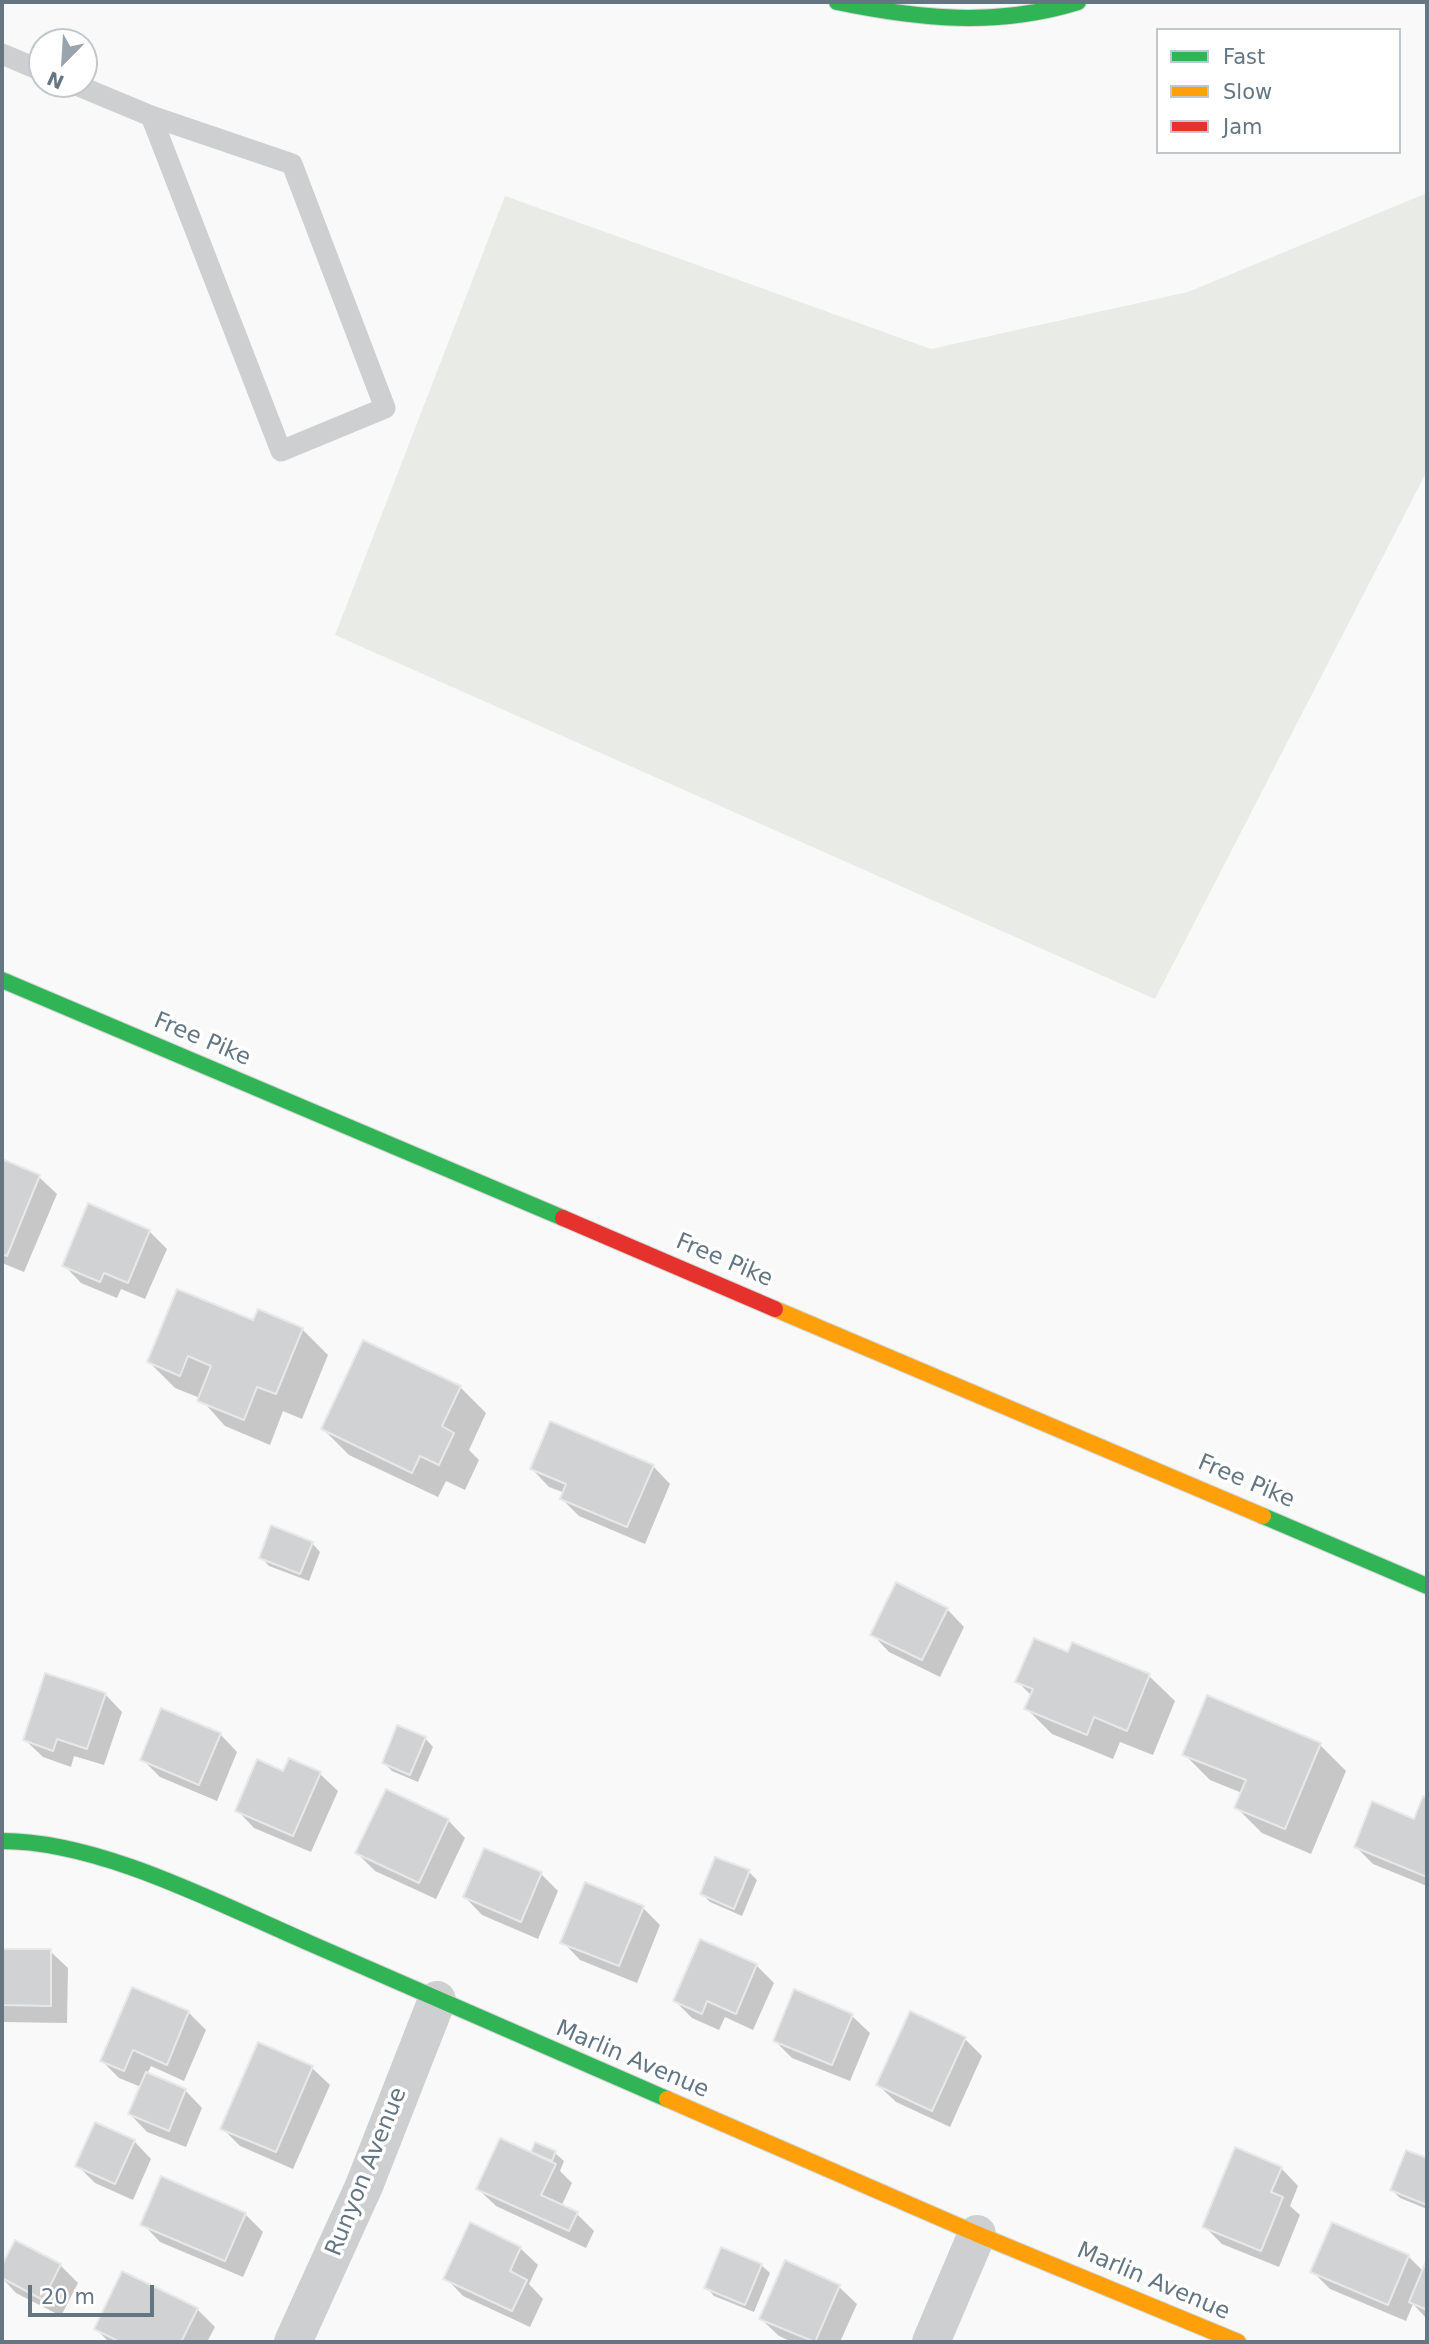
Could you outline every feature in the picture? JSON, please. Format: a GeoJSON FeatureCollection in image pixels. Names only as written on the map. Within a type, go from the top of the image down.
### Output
{"type":"FeatureCollection","features":[{"type":"Feature","properties":{"kind":"street"},"geometry":{"type":"LineString","coordinates":[[837,2],[897,14],[957,19],[1019,15],[1078,2]]}},
{"type":"Feature","properties":{"kind":"street","name":"Free Pike"},"geometry":{"type":"LineString","coordinates":[[2,980],[1427,1586]]}},
{"type":"Feature","properties":{"kind":"street","name":"Marlin Avenue"},"geometry":{"type":"LineString","coordinates":[[2,1841],[31,1841],[101,1856],[243,1914],[977,2234],[1238,2342]]}},
{"type":"Feature","properties":{"kind":"street","name":"Runyon Avenue"},"geometry":{"type":"LineString","coordinates":[[293,2342],[364,2186],[437,2000]]}},
{"type":"Feature","properties":{"kind":"street"},"geometry":{"type":"LineString","coordinates":[[931,2342],[977,2234]]}},
{"type":"Feature","properties":{"kind":"lane"},"geometry":{"type":"LineString","coordinates":[[2,54],[28,65]]}},
{"type":"Feature","properties":{"kind":"lane"},"geometry":{"type":"LineString","coordinates":[[98,94],[151,116],[292,164],[385,408],[281,451],[151,116]]}},
{"type":"Feature","properties":{"kind":"shaded area"},"geometry":{"type":"Polygon","coordinates":[[[1427,193],[1427,471],[1155,999],[335,635],[505,196],[931,349],[1188,292],[1427,193]]]}},
{"type":"Feature","properties":{"kind":"building"},"geometry":{"type":"Polygon","coordinates":[[[2,1159],[40,1175],[7,1256],[2,1254],[2,1159]]]}},
{"type":"Feature","properties":{"kind":"building"},"geometry":{"type":"Polygon","coordinates":[[[88,1203],[150,1230],[128,1283],[104,1273],[100,1282],[62,1266],[88,1203]]]}},
{"type":"Feature","properties":{"kind":"building"},"geometry":{"type":"Polygon","coordinates":[[[177,1289],[253,1320],[258,1309],[303,1328],[276,1394],[257,1387],[244,1420],[197,1401],[211,1366],[188,1356],[180,1376],[147,1362],[177,1289]]]}},
{"type":"Feature","properties":{"kind":"building"},"geometry":{"type":"Polygon","coordinates":[[[363,1340],[461,1386],[442,1426],[454,1433],[439,1465],[420,1456],[412,1473],[321,1429],[363,1340]]]}},
{"type":"Feature","properties":{"kind":"building"},"geometry":{"type":"Polygon","coordinates":[[[550,1421],[654,1465],[627,1527],[560,1499],[566,1484],[530,1469],[550,1421]]]}},
{"type":"Feature","properties":{"kind":"building"},"geometry":{"type":"Polygon","coordinates":[[[271,1525],[313,1542],[300,1574],[259,1558],[271,1525]]]}},
{"type":"Feature","properties":{"kind":"building"},"geometry":{"type":"Polygon","coordinates":[[[896,1582],[948,1608],[922,1660],[870,1635],[896,1582]]]}},
{"type":"Feature","properties":{"kind":"building"},"geometry":{"type":"Polygon","coordinates":[[[1034,1638],[1068,1652],[1072,1642],[1150,1674],[1127,1731],[1094,1717],[1087,1735],[1024,1709],[1033,1689],[1015,1682],[1034,1638]]]}},
{"type":"Feature","properties":{"kind":"building"},"geometry":{"type":"Polygon","coordinates":[[[45,1673],[106,1693],[87,1749],[57,1739],[53,1751],[23,1740],[45,1673]]]}},
{"type":"Feature","properties":{"kind":"building"},"geometry":{"type":"Polygon","coordinates":[[[1207,1695],[1321,1743],[1285,1829],[1234,1808],[1246,1780],[1182,1755],[1207,1695]]]}},
{"type":"Feature","properties":{"kind":"building"},"geometry":{"type":"Polygon","coordinates":[[[161,1708],[221,1733],[199,1785],[140,1760],[161,1708]]]}},
{"type":"Feature","properties":{"kind":"building"},"geometry":{"type":"Polygon","coordinates":[[[397,1725],[426,1737],[410,1775],[382,1763],[397,1725]]]}},
{"type":"Feature","properties":{"kind":"building"},"geometry":{"type":"Polygon","coordinates":[[[289,1758],[321,1772],[293,1836],[235,1811],[257,1759],[283,1771],[289,1758]]]}},
{"type":"Feature","properties":{"kind":"building"},"geometry":{"type":"Polygon","coordinates":[[[386,1789],[449,1819],[419,1883],[355,1853],[386,1789]]]}},
{"type":"Feature","properties":{"kind":"building"},"geometry":{"type":"Polygon","coordinates":[[[1423,1796],[1427,1798],[1427,1877],[1354,1847],[1372,1801],[1414,1819],[1423,1796]]]}},
{"type":"Feature","properties":{"kind":"building"},"geometry":{"type":"Polygon","coordinates":[[[484,1848],[542,1872],[521,1922],[463,1897],[484,1848]]]}},
{"type":"Feature","properties":{"kind":"building"},"geometry":{"type":"Polygon","coordinates":[[[715,1857],[750,1870],[734,1909],[700,1894],[715,1857]]]}},
{"type":"Feature","properties":{"kind":"building"},"geometry":{"type":"Polygon","coordinates":[[[585,1882],[644,1906],[619,1966],[560,1943],[585,1882]]]}},
{"type":"Feature","properties":{"kind":"building"},"geometry":{"type":"Polygon","coordinates":[[[700,1939],[757,1964],[736,2014],[707,2001],[702,2014],[673,2001],[700,1939]]]}},
{"type":"Feature","properties":{"kind":"building"},"geometry":{"type":"Polygon","coordinates":[[[2,1949],[51,1949],[51,2006],[2,2005],[2,1949]]]}},
{"type":"Feature","properties":{"kind":"building"},"geometry":{"type":"Polygon","coordinates":[[[132,1987],[189,2011],[167,2065],[133,2050],[124,2071],[100,2061],[132,1987]]]}},
{"type":"Feature","properties":{"kind":"building"},"geometry":{"type":"Polygon","coordinates":[[[794,1989],[853,2014],[832,2065],[773,2041],[794,1989]]]}},
{"type":"Feature","properties":{"kind":"building"},"geometry":{"type":"Polygon","coordinates":[[[910,2011],[966,2037],[932,2111],[876,2085],[910,2011]]]}},
{"type":"Feature","properties":{"kind":"building"},"geometry":{"type":"Polygon","coordinates":[[[258,2042],[313,2066],[276,2152],[220,2129],[258,2042]]]}},
{"type":"Feature","properties":{"kind":"building"},"geometry":{"type":"Polygon","coordinates":[[[146,2072],[186,2089],[169,2131],[128,2114],[146,2072]]]}},
{"type":"Feature","properties":{"kind":"building"},"geometry":{"type":"Polygon","coordinates":[[[95,2122],[135,2140],[115,2184],[75,2166],[95,2122]]]}},
{"type":"Feature","properties":{"kind":"building"},"geometry":{"type":"Polygon","coordinates":[[[500,2138],[556,2164],[541,2195],[578,2212],[569,2231],[476,2189],[500,2138]]]}},
{"type":"Feature","properties":{"kind":"building"},"geometry":{"type":"Polygon","coordinates":[[[535,2142],[556,2151],[552,2161],[531,2152],[535,2142]]]}},
{"type":"Feature","properties":{"kind":"building"},"geometry":{"type":"Polygon","coordinates":[[[1235,2147],[1282,2167],[1271,2192],[1283,2197],[1261,2251],[1202,2227],[1235,2147]]]}},
{"type":"Feature","properties":{"kind":"building"},"geometry":{"type":"Polygon","coordinates":[[[1406,2150],[1427,2158],[1427,2205],[1390,2190],[1406,2150]]]}},
{"type":"Feature","properties":{"kind":"building"},"geometry":{"type":"Polygon","coordinates":[[[161,2176],[246,2213],[225,2261],[140,2225],[161,2176]]]}},
{"type":"Feature","properties":{"kind":"building"},"geometry":{"type":"Polygon","coordinates":[[[470,2222],[521,2247],[510,2271],[527,2280],[512,2311],[443,2279],[470,2222]]]}},
{"type":"Feature","properties":{"kind":"building"},"geometry":{"type":"Polygon","coordinates":[[[1332,2222],[1409,2255],[1388,2305],[1310,2272],[1332,2222]]]}},
{"type":"Feature","properties":{"kind":"building"},"geometry":{"type":"Polygon","coordinates":[[[15,2240],[61,2264],[43,2300],[2,2278],[2,2265],[15,2240]]]}},
{"type":"Feature","properties":{"kind":"building"},"geometry":{"type":"Polygon","coordinates":[[[721,2247],[762,2264],[745,2305],[704,2288],[721,2247]]]}},
{"type":"Feature","properties":{"kind":"building"},"geometry":{"type":"Polygon","coordinates":[[[1427,2259],[1427,2310],[1409,2302],[1427,2259]]]}},
{"type":"Feature","properties":{"kind":"building"},"geometry":{"type":"Polygon","coordinates":[[[785,2260],[840,2285],[815,2342],[759,2319],[785,2260]]]}},
{"type":"Feature","properties":{"kind":"building"},"geometry":{"type":"Polygon","coordinates":[[[122,2271],[198,2308],[181,2342],[120,2342],[94,2329],[122,2271]]]}},
{"type":"Feature","properties":{"kind":"traffic: fast"},"geometry":{"type":"LineString","coordinates":[[837,2],[898,13],[958,18],[1018,15],[1078,2]]}},
{"type":"Feature","properties":{"kind":"traffic: fast"},"geometry":{"type":"LineString","coordinates":[[2,980],[563,1218]]}},
{"type":"Feature","properties":{"kind":"traffic: fast"},"geometry":{"type":"LineString","coordinates":[[1263,1516],[1427,1586]]}},
{"type":"Feature","properties":{"kind":"traffic: fast"},"geometry":{"type":"LineString","coordinates":[[2,1841],[78,1851],[158,1877],[667,2099]]}},
{"type":"Feature","properties":{"kind":"traffic: slow"},"geometry":{"type":"LineString","coordinates":[[775,1309],[1263,1516]]}},
{"type":"Feature","properties":{"kind":"traffic: slow"},"geometry":{"type":"LineString","coordinates":[[667,2099],[977,2234],[1238,2342]]}},
{"type":"Feature","properties":{"kind":"traffic: jam"},"geometry":{"type":"LineString","coordinates":[[563,1218],[775,1309]]}}]}
